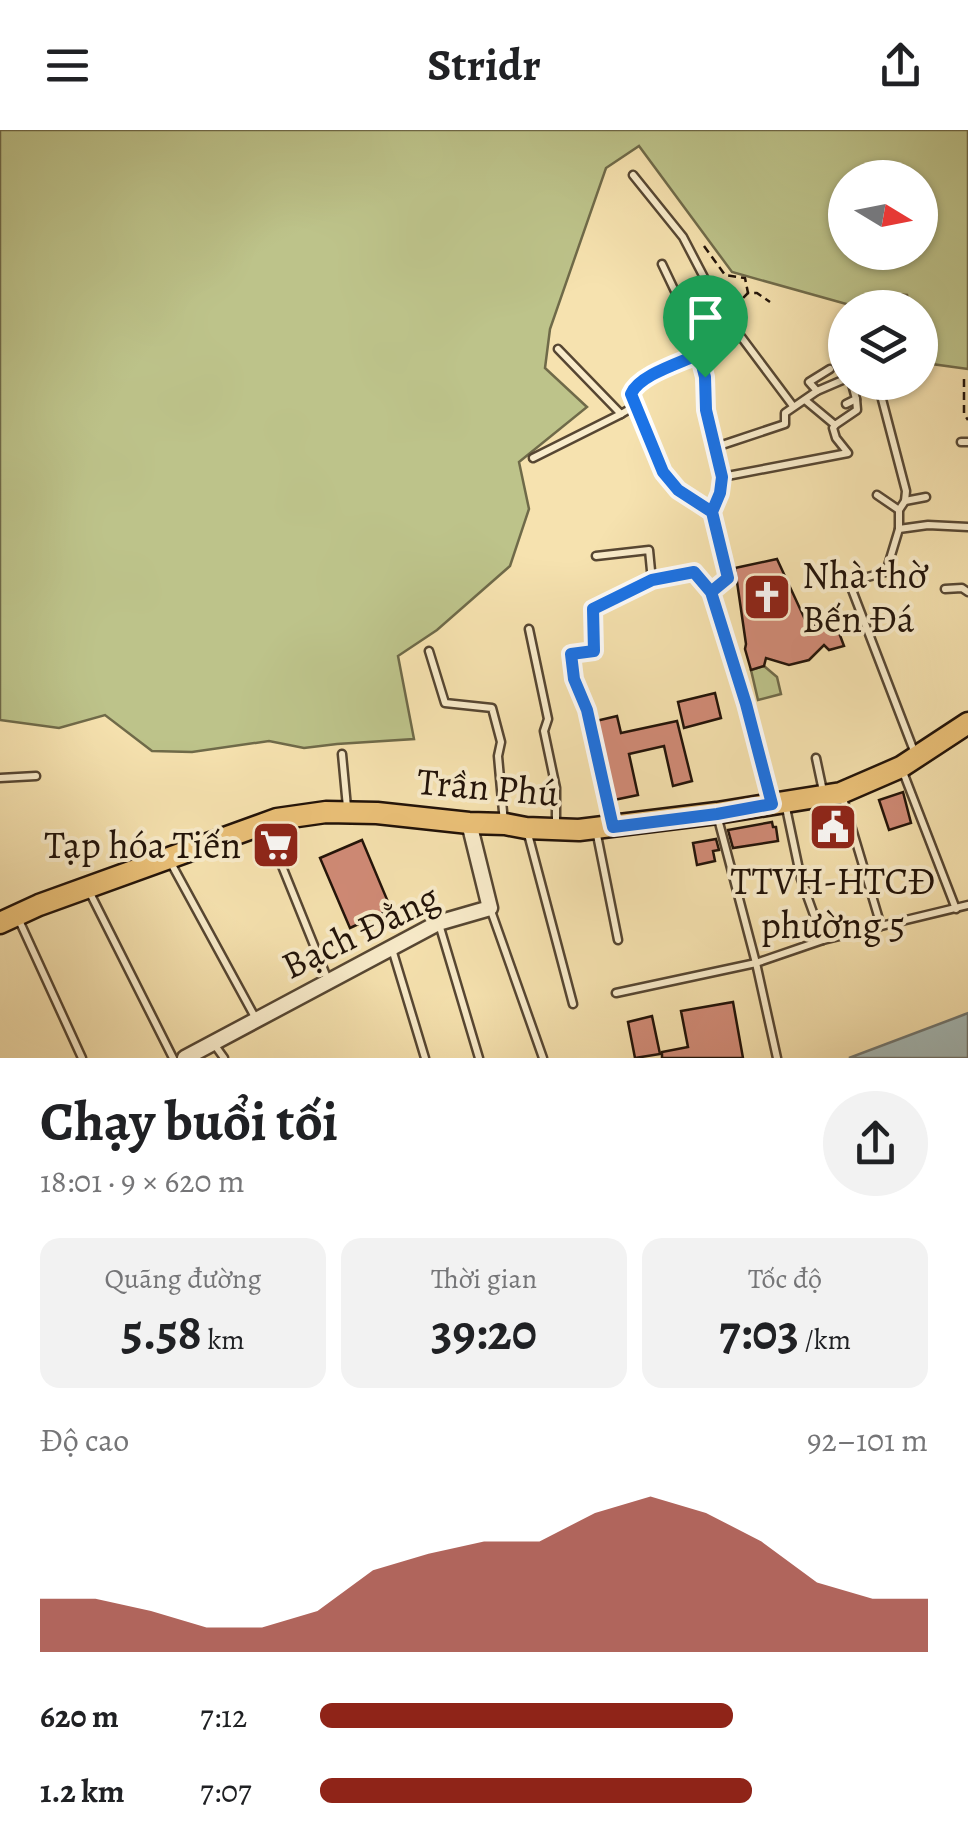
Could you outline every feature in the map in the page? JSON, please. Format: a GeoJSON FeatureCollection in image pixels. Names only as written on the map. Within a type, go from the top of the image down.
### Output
{"type":"FeatureCollection","features":[{"type":"Feature","properties":{"kind":"main road","name":"Trần Phú"},"geometry":{"type":"LineString","coordinates":[[8,919],[277,819],[326,812],[416,816],[556,830],[717,814],[832,795],[908,762],[968,724]]}},
{"type":"Feature","properties":{"kind":"street","name":"Bạch Đằng"},"geometry":{"type":"LineString","coordinates":[[185,1058],[438,923],[490,908],[469,823]]}},
{"type":"Feature","properties":{"kind":"lane"},"geometry":{"type":"LineString","coordinates":[[633,174],[683,237],[724,313],[793,406]]}},
{"type":"Feature","properties":{"kind":"lane"},"geometry":{"type":"LineString","coordinates":[[662,264],[692,327],[722,477],[712,512],[728,578],[711,592]]}},
{"type":"Feature","properties":{"kind":"lane"},"geometry":{"type":"LineString","coordinates":[[692,327],[724,313]]}},
{"type":"Feature","properties":{"kind":"lane"},"geometry":{"type":"LineString","coordinates":[[558,349],[621,414]]}},
{"type":"Feature","properties":{"kind":"lane"},"geometry":{"type":"LineString","coordinates":[[699,354],[636,385],[631,394],[663,472],[678,490],[712,512]]}},
{"type":"Feature","properties":{"kind":"lane"},"geometry":{"type":"LineString","coordinates":[[817,391],[809,382],[828,370]]}},
{"type":"Feature","properties":{"kind":"lane"},"geometry":{"type":"LineString","coordinates":[[716,448],[785,424],[785,413],[828,386]]}},
{"type":"Feature","properties":{"kind":"lane"},"geometry":{"type":"LineString","coordinates":[[806,400],[835,425]]}},
{"type":"Feature","properties":{"kind":"lane"},"geometry":{"type":"LineString","coordinates":[[846,404],[854,400]]}},
{"type":"Feature","properties":{"kind":"lane"},"geometry":{"type":"LineString","coordinates":[[722,477],[848,454],[833,428],[857,410],[856,400]]}},
{"type":"Feature","properties":{"kind":"lane"},"geometry":{"type":"LineString","coordinates":[[882,400],[900,463],[905,501],[899,510],[899,529],[886,572],[850,582],[956,908]]}},
{"type":"Feature","properties":{"kind":"lane"},"geometry":{"type":"LineString","coordinates":[[533,458],[634,406]]}},
{"type":"Feature","properties":{"kind":"lane"},"geometry":{"type":"LineString","coordinates":[[877,496],[899,510]]}},
{"type":"Feature","properties":{"kind":"lane"},"geometry":{"type":"LineString","coordinates":[[905,501],[926,497]]}},
{"type":"Feature","properties":{"kind":"lane"},"geometry":{"type":"LineString","coordinates":[[899,529],[928,524],[968,526]]}},
{"type":"Feature","properties":{"kind":"lane"},"geometry":{"type":"LineString","coordinates":[[596,556],[649,550],[652,580]]}},
{"type":"Feature","properties":{"kind":"lane"},"geometry":{"type":"LineString","coordinates":[[618,940],[587,710],[574,679],[571,654],[594,651],[593,609],[652,580],[694,572],[711,592],[823,940]]}},
{"type":"Feature","properties":{"kind":"lane"},"geometry":{"type":"LineString","coordinates":[[945,589],[962,588],[968,592]]}},
{"type":"Feature","properties":{"kind":"lane"},"geometry":{"type":"LineString","coordinates":[[528,629],[548,719],[544,731],[556,788],[556,830]]}},
{"type":"Feature","properties":{"kind":"lane"},"geometry":{"type":"LineString","coordinates":[[430,651],[445,703],[492,708],[501,742],[498,756],[504,824]]}},
{"type":"Feature","properties":{"kind":"lane"},"geometry":{"type":"LineString","coordinates":[[342,754],[348,813]]}},
{"type":"Feature","properties":{"kind":"lane"},"geometry":{"type":"LineString","coordinates":[[816,758],[881,926]]}},
{"type":"Feature","properties":{"kind":"lane"},"geometry":{"type":"LineString","coordinates":[[0,778],[36,776]]}},
{"type":"Feature","properties":{"kind":"lane"},"geometry":{"type":"LineString","coordinates":[[717,814],[776,1058]]}},
{"type":"Feature","properties":{"kind":"lane"},"geometry":{"type":"LineString","coordinates":[[265,823],[329,981]]}},
{"type":"Feature","properties":{"kind":"lane"},"geometry":{"type":"LineString","coordinates":[[526,828],[572,1004]]}},
{"type":"Feature","properties":{"kind":"lane"},"geometry":{"type":"LineString","coordinates":[[168,857],[256,1020]]}},
{"type":"Feature","properties":{"kind":"lane"},"geometry":{"type":"LineString","coordinates":[[88,887],[174,1058]]}},
{"type":"Feature","properties":{"kind":"lane"},"geometry":{"type":"LineString","coordinates":[[616,992],[756,963],[823,940],[968,904]]}},
{"type":"Feature","properties":{"kind":"lane"},"geometry":{"type":"LineString","coordinates":[[490,908],[543,1058]]}},
{"type":"Feature","properties":{"kind":"lane"},"geometry":{"type":"LineString","coordinates":[[8,919],[82,1058]]}},
{"type":"Feature","properties":{"kind":"lane"},"geometry":{"type":"LineString","coordinates":[[438,923],[478,1058]]}},
{"type":"Feature","properties":{"kind":"lane"},"geometry":{"type":"LineString","coordinates":[[392,948],[425,1058]]}},
{"type":"Feature","properties":{"kind":"lane"},"geometry":{"type":"LineString","coordinates":[[213,1043],[224,1058]]}},
{"type":"Feature","properties":{"kind":"path"},"geometry":{"type":"LineString","coordinates":[[704,246],[725,275],[745,278],[748,293]]}},
{"type":"Feature","properties":{"kind":"path"},"geometry":{"type":"LineString","coordinates":[[724,313],[748,293],[757,293],[770,302]]}},
{"type":"Feature","properties":{"kind":"path"},"geometry":{"type":"LineString","coordinates":[[964,379],[964,414],[968,420]]}},
{"type":"Feature","properties":{"kind":"green space"},"geometry":{"type":"Polygon","coordinates":[[[0,130],[968,130],[968,369],[938,365],[938,290],[828,290],[828,299],[732,272],[639,146],[606,168],[550,329],[545,368],[587,407],[519,462],[529,509],[510,566],[437,630],[398,656],[414,739],[304,748],[269,741],[192,752],[152,751],[105,715],[59,728],[0,720],[0,130]]]}},
{"type":"Feature","properties":{"kind":"green space"},"geometry":{"type":"Polygon","coordinates":[[[764,666],[777,677],[781,694],[758,700],[751,670],[764,666]]]}},
{"type":"Feature","properties":{"kind":"water"},"geometry":{"type":"Polygon","coordinates":[[[968,1013],[968,1058],[849,1058],[963,1015],[968,1013]]]}},
{"type":"Feature","properties":{"kind":"building","name":"Nhà thờ Bến Đá"},"geometry":{"type":"Polygon","coordinates":[[[777,559],[808,626],[835,622],[844,646],[829,650],[824,645],[809,660],[789,665],[766,658],[764,666],[751,670],[735,568],[777,559]]]}},
{"type":"Feature","properties":{"kind":"building"},"geometry":{"type":"Polygon","coordinates":[[[715,693],[721,718],[684,728],[678,702],[715,693]]]}},
{"type":"Feature","properties":{"kind":"building"},"geometry":{"type":"Polygon","coordinates":[[[617,716],[621,733],[677,721],[692,781],[673,786],[664,746],[629,754],[638,795],[614,800],[596,721],[617,716]]]}},
{"type":"Feature","properties":{"kind":"building"},"geometry":{"type":"Polygon","coordinates":[[[903,792],[911,823],[889,830],[879,800],[903,792]]]}},
{"type":"Feature","properties":{"kind":"building","name":"TTVH-HTCĐ phường 5"},"geometry":{"type":"Polygon","coordinates":[[[841,816],[846,834],[825,839],[821,820],[841,816]]]}},
{"type":"Feature","properties":{"kind":"building"},"geometry":{"type":"Polygon","coordinates":[[[772,822],[778,841],[733,848],[728,830],[772,822]]]}},
{"type":"Feature","properties":{"kind":"building"},"geometry":{"type":"Polygon","coordinates":[[[716,839],[719,850],[713,851],[715,861],[697,865],[693,843],[716,839]]]}},
{"type":"Feature","properties":{"kind":"building"},"geometry":{"type":"Polygon","coordinates":[[[362,840],[391,909],[350,928],[320,858],[362,840]]]}},
{"type":"Feature","properties":{"kind":"building"},"geometry":{"type":"Polygon","coordinates":[[[733,1002],[743,1058],[662,1058],[662,1052],[688,1047],[681,1011],[733,1002]]]}},
{"type":"Feature","properties":{"kind":"building"},"geometry":{"type":"Polygon","coordinates":[[[652,1016],[660,1054],[635,1058],[628,1022],[652,1016]]]}},
{"type":"Feature","properties":{"kind":"place","name":"Nhà thờ Bến Đá"},"geometry":{"type":"Point","coordinates":[767,597]}},
{"type":"Feature","properties":{"kind":"place","name":"TTVH-HTCĐ phường 5"},"geometry":{"type":"Point","coordinates":[833,827]}},
{"type":"Feature","properties":{"kind":"place","name":"Tạp hóa Tiến"},"geometry":{"type":"Point","coordinates":[276,845]}},
{"type":"Feature","properties":{"kind":"route"},"geometry":{"type":"LineString","coordinates":[[705,377],[699,354],[642,381],[631,394],[663,472],[678,490],[712,512],[728,578],[711,592],[694,572],[652,580],[593,609],[594,651],[571,654],[613,827],[772,804],[711,592],[728,578],[712,512],[722,477],[706,410],[705,377]]}}]}
